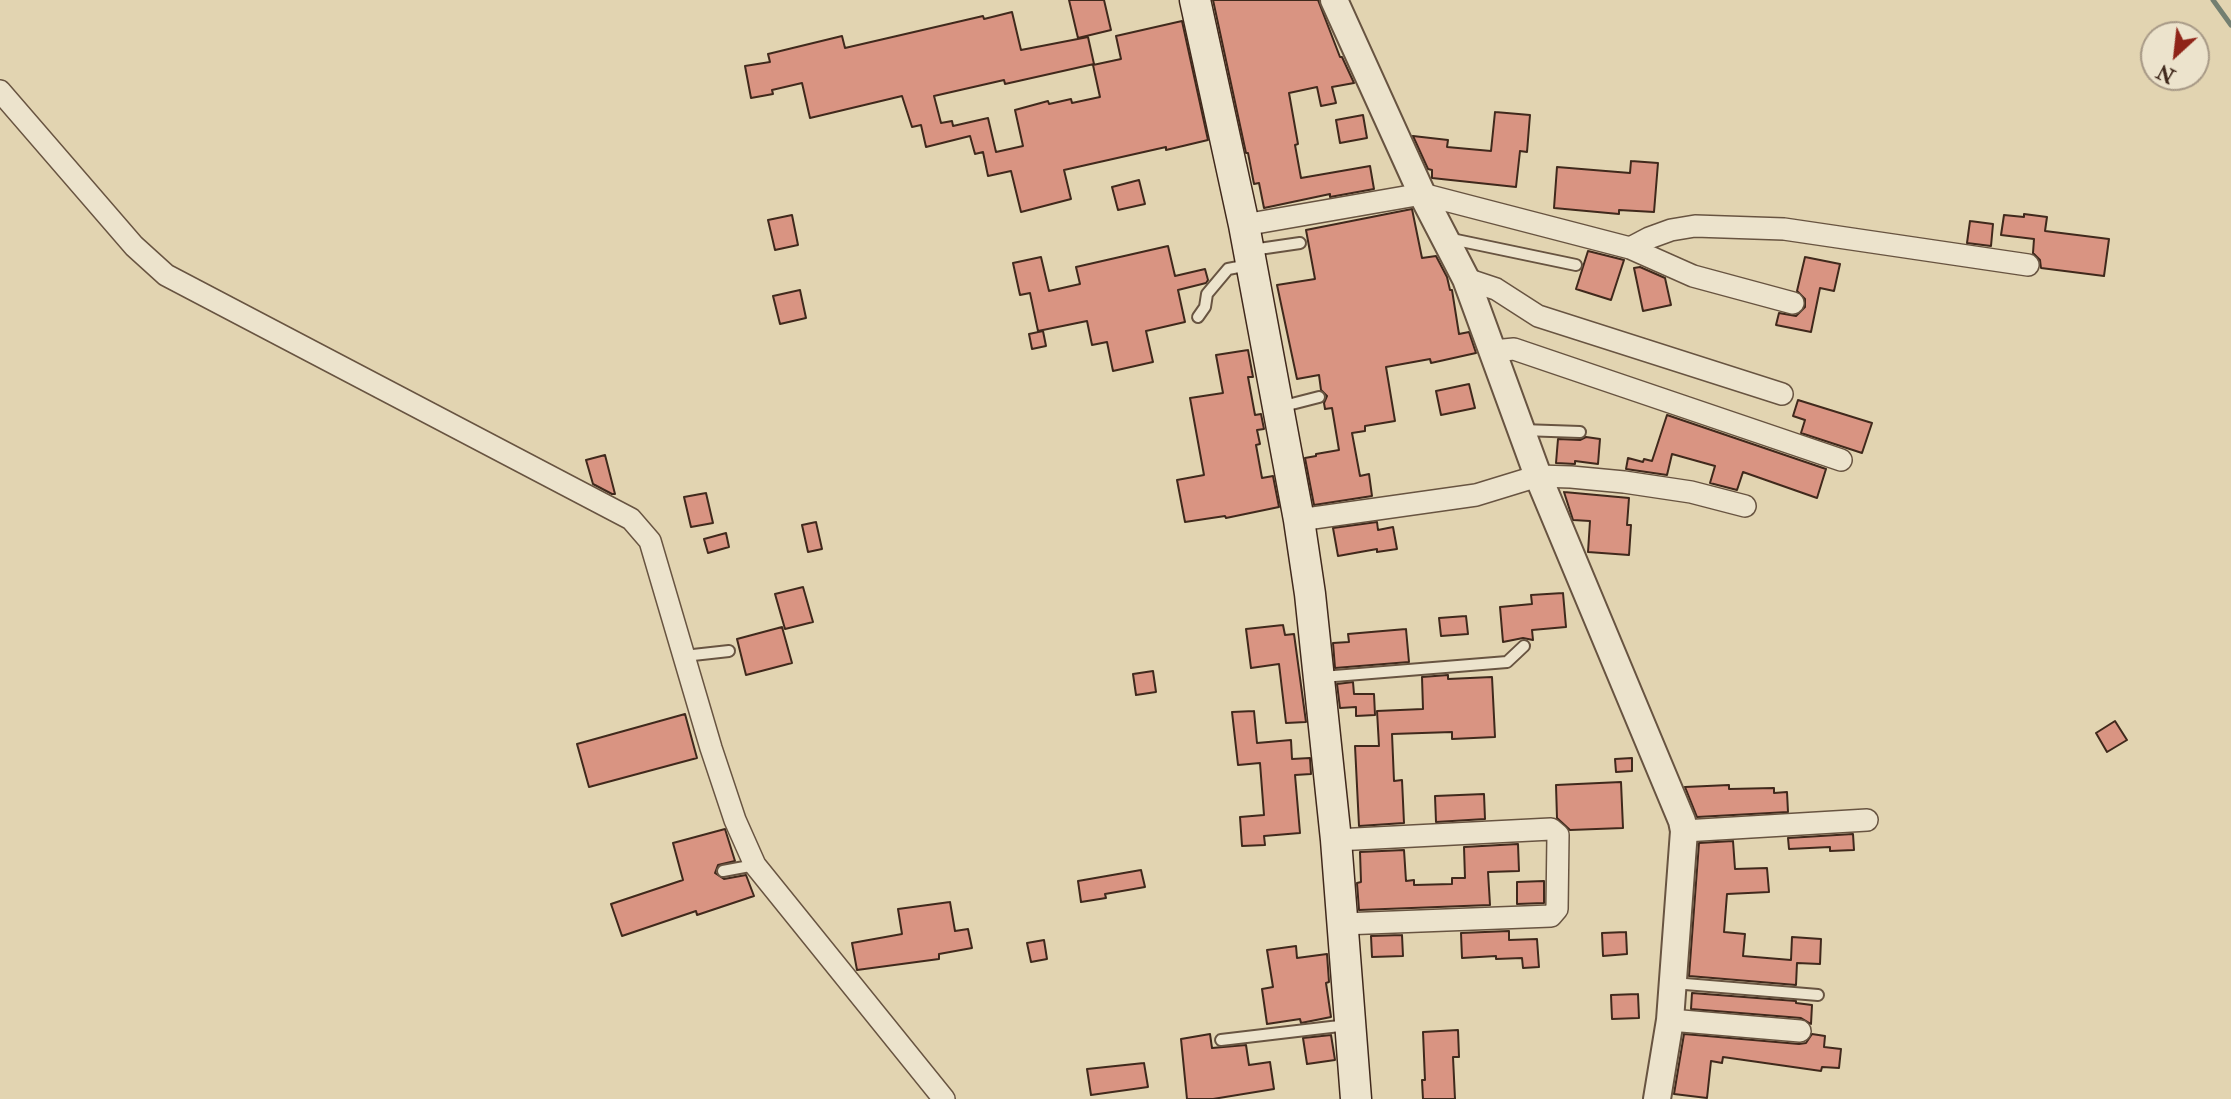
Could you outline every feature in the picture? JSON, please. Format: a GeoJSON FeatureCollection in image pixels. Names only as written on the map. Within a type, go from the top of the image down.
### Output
{"type":"FeatureCollection","features":[{"type":"Feature","properties":{"kind":"main road"},"geometry":{"type":"LineString","coordinates":[[1195,0],[1248,247],[1300,520],[1336,839],[1356,1099]]}},
{"type":"Feature","properties":{"kind":"street"},"geometry":{"type":"LineString","coordinates":[[1334,0],[1422,194],[1466,279],[1538,477],[1680,815],[1684,831],[1670,1020],[1657,1099]]}},
{"type":"Feature","properties":{"kind":"street"},"geometry":{"type":"LineString","coordinates":[[0,91],[134,246],[166,275],[631,519],[650,541],[735,820],[755,865],[944,1099]]}},
{"type":"Feature","properties":{"kind":"street"},"geometry":{"type":"LineString","coordinates":[[1248,247],[1422,194],[1630,248],[1693,276],[1793,303]]}},
{"type":"Feature","properties":{"kind":"street"},"geometry":{"type":"LineString","coordinates":[[1630,248],[1671,230],[1695,226],[1784,229],[2028,265]]}},
{"type":"Feature","properties":{"kind":"street"},"geometry":{"type":"LineString","coordinates":[[1466,279],[1496,289],[1538,316],[1782,394]]}},
{"type":"Feature","properties":{"kind":"street"},"geometry":{"type":"LineString","coordinates":[[1493,351],[1514,349],[1841,460]]}},
{"type":"Feature","properties":{"kind":"street"},"geometry":{"type":"LineString","coordinates":[[1300,520],[1476,495],[1538,477],[1624,482],[1691,492],[1745,506]]}},
{"type":"Feature","properties":{"kind":"street"},"geometry":{"type":"LineString","coordinates":[[1684,831],[1867,820]]}},
{"type":"Feature","properties":{"kind":"street"},"geometry":{"type":"LineString","coordinates":[[1336,839],[1551,829],[1558,835],[1557,909],[1551,916],[1342,923]]}},
{"type":"Feature","properties":{"kind":"street"},"geometry":{"type":"LineString","coordinates":[[1670,1020],[1800,1031]]}},
{"type":"Feature","properties":{"kind":"lane"},"geometry":{"type":"LineString","coordinates":[[1444,237],[1576,265]]}},
{"type":"Feature","properties":{"kind":"lane"},"geometry":{"type":"LineString","coordinates":[[1198,317],[1205,307],[1208,294],[1248,247],[1300,243]]}},
{"type":"Feature","properties":{"kind":"lane"},"geometry":{"type":"LineString","coordinates":[[1280,407],[1319,397]]}},
{"type":"Feature","properties":{"kind":"lane"},"geometry":{"type":"LineString","coordinates":[[1522,430],[1580,432]]}},
{"type":"Feature","properties":{"kind":"lane"},"geometry":{"type":"LineString","coordinates":[[1319,677],[1507,662],[1524,646]]}},
{"type":"Feature","properties":{"kind":"lane"},"geometry":{"type":"LineString","coordinates":[[684,656],[729,650]]}},
{"type":"Feature","properties":{"kind":"lane"},"geometry":{"type":"LineString","coordinates":[[723,871],[755,865]]}},
{"type":"Feature","properties":{"kind":"lane"},"geometry":{"type":"LineString","coordinates":[[1672,983],[1818,995]]}},
{"type":"Feature","properties":{"kind":"lane"},"geometry":{"type":"LineString","coordinates":[[1221,1040],[1350,1025]]}},
{"type":"Feature","properties":{"kind":"building"},"geometry":{"type":"Polygon","coordinates":[[[1069,0],[1104,0],[1111,30],[1078,38],[1069,0]]]}},
{"type":"Feature","properties":{"kind":"building"},"geometry":{"type":"Polygon","coordinates":[[[1213,0],[1318,0],[1340,57],[1354,83],[1332,87],[1336,103],[1321,106],[1317,87],[1289,93],[1301,178],[1370,166],[1374,189],[1330,197],[1330,194],[1264,208],[1259,183],[1254,184],[1246,153],[1213,0]]]}},
{"type":"Feature","properties":{"kind":"building"},"geometry":{"type":"Polygon","coordinates":[[[1012,12],[1021,50],[1088,37],[1094,64],[1005,84],[1004,80],[934,96],[941,123],[952,121],[953,126],[988,118],[996,152],[1023,146],[1015,110],[1048,101],[1049,104],[1071,99],[1072,103],[1100,97],[1093,65],[1121,59],[1116,36],[1182,21],[1208,140],[1064,170],[1071,199],[1021,212],[1011,171],[988,176],[983,152],[975,154],[970,136],[926,147],[921,125],[912,127],[902,96],[810,118],[802,83],[772,90],[773,94],[751,98],[745,66],[770,62],[768,54],[842,36],[845,48],[983,16],[984,19],[1012,12]]]}},
{"type":"Feature","properties":{"kind":"building"},"geometry":{"type":"Polygon","coordinates":[[[1495,112],[1530,115],[1527,152],[1520,151],[1516,187],[1432,178],[1432,170],[1428,169],[1413,136],[1448,140],[1447,147],[1491,151],[1495,112]]]}},
{"type":"Feature","properties":{"kind":"building"},"geometry":{"type":"Polygon","coordinates":[[[1363,115],[1367,138],[1340,143],[1336,120],[1363,115]]]}},
{"type":"Feature","properties":{"kind":"building"},"geometry":{"type":"Polygon","coordinates":[[[1631,161],[1658,163],[1654,212],[1619,210],[1619,214],[1554,208],[1557,167],[1630,173],[1631,161]]]}},
{"type":"Feature","properties":{"kind":"building"},"geometry":{"type":"Polygon","coordinates":[[[1139,180],[1145,204],[1118,210],[1112,187],[1139,180]]]}},
{"type":"Feature","properties":{"kind":"building"},"geometry":{"type":"Polygon","coordinates":[[[1412,209],[1422,258],[1436,256],[1452,290],[1459,334],[1469,332],[1476,353],[1431,363],[1430,359],[1386,367],[1395,421],[1365,426],[1365,431],[1352,433],[1360,476],[1369,474],[1372,496],[1314,505],[1305,458],[1339,450],[1332,408],[1325,409],[1327,396],[1321,390],[1319,375],[1297,379],[1277,285],[1315,279],[1306,230],[1412,209]]]}},
{"type":"Feature","properties":{"kind":"building"},"geometry":{"type":"Polygon","coordinates":[[[2024,214],[2047,217],[2045,231],[2109,239],[2104,276],[2041,268],[2040,260],[2033,253],[2034,239],[2001,235],[2004,215],[2024,217],[2024,214]]]}},
{"type":"Feature","properties":{"kind":"building"},"geometry":{"type":"Polygon","coordinates":[[[792,215],[798,245],[775,250],[768,220],[792,215]]]}},
{"type":"Feature","properties":{"kind":"building"},"geometry":{"type":"Polygon","coordinates":[[[1970,221],[1993,224],[1991,246],[1967,243],[1970,221]]]}},
{"type":"Feature","properties":{"kind":"building"},"geometry":{"type":"Polygon","coordinates":[[[1168,246],[1175,276],[1205,269],[1208,280],[1206,283],[1178,290],[1185,322],[1146,331],[1153,362],[1113,371],[1107,342],[1092,345],[1087,321],[1038,331],[1030,293],[1020,295],[1013,263],[1041,257],[1049,291],[1080,284],[1076,267],[1168,246]]]}},
{"type":"Feature","properties":{"kind":"building"},"geometry":{"type":"Polygon","coordinates":[[[1588,251],[1624,260],[1611,300],[1576,289],[1588,251]]]}},
{"type":"Feature","properties":{"kind":"building"},"geometry":{"type":"Polygon","coordinates":[[[1805,257],[1840,264],[1834,291],[1820,288],[1811,332],[1776,325],[1779,313],[1796,316],[1805,307],[1805,299],[1797,291],[1805,257]]]}},
{"type":"Feature","properties":{"kind":"building"},"geometry":{"type":"Polygon","coordinates":[[[1640,267],[1665,278],[1671,305],[1643,311],[1634,268],[1640,267]]]}},
{"type":"Feature","properties":{"kind":"building"},"geometry":{"type":"Polygon","coordinates":[[[800,290],[806,318],[780,324],[773,296],[800,290]]]}},
{"type":"Feature","properties":{"kind":"building"},"geometry":{"type":"Polygon","coordinates":[[[1043,331],[1046,346],[1032,349],[1029,334],[1043,331]]]}},
{"type":"Feature","properties":{"kind":"building"},"geometry":{"type":"Polygon","coordinates":[[[1248,350],[1253,377],[1248,377],[1255,415],[1261,414],[1264,429],[1257,430],[1260,444],[1256,445],[1262,478],[1273,476],[1279,507],[1226,518],[1185,522],[1177,480],[1204,475],[1190,398],[1223,393],[1216,355],[1248,350]]]}},
{"type":"Feature","properties":{"kind":"building"},"geometry":{"type":"Polygon","coordinates":[[[1469,384],[1475,408],[1441,415],[1436,391],[1469,384]]]}},
{"type":"Feature","properties":{"kind":"building"},"geometry":{"type":"Polygon","coordinates":[[[1798,400],[1872,423],[1862,453],[1801,433],[1805,420],[1793,416],[1798,400]]]}},
{"type":"Feature","properties":{"kind":"building"},"geometry":{"type":"Polygon","coordinates":[[[1667,415],[1826,469],[1817,498],[1743,472],[1737,490],[1710,483],[1715,466],[1672,454],[1667,475],[1626,469],[1628,458],[1643,462],[1644,459],[1652,461],[1667,415]]]}},
{"type":"Feature","properties":{"kind":"building"},"geometry":{"type":"Polygon","coordinates":[[[1586,437],[1600,439],[1598,464],[1575,461],[1575,464],[1556,463],[1558,439],[1580,440],[1586,437]]]}},
{"type":"Feature","properties":{"kind":"building"},"geometry":{"type":"Polygon","coordinates":[[[605,455],[615,494],[593,484],[586,460],[605,455]]]}},
{"type":"Feature","properties":{"kind":"building"},"geometry":{"type":"Polygon","coordinates":[[[1564,492],[1629,498],[1629,555],[1588,552],[1590,521],[1573,520],[1564,492]]]}},
{"type":"Feature","properties":{"kind":"building"},"geometry":{"type":"Polygon","coordinates":[[[706,493],[713,523],[691,527],[684,497],[706,493]]]}},
{"type":"Feature","properties":{"kind":"building"},"geometry":{"type":"Polygon","coordinates":[[[816,522],[822,549],[808,552],[802,525],[816,522]]]}},
{"type":"Feature","properties":{"kind":"building"},"geometry":{"type":"Polygon","coordinates":[[[1377,522],[1378,530],[1393,527],[1397,549],[1377,552],[1377,549],[1338,556],[1333,528],[1377,522]]]}},
{"type":"Feature","properties":{"kind":"building"},"geometry":{"type":"Polygon","coordinates":[[[726,533],[729,547],[708,553],[704,539],[726,533]]]}},
{"type":"Feature","properties":{"kind":"building"},"geometry":{"type":"Polygon","coordinates":[[[803,587],[813,622],[785,629],[775,594],[803,587]]]}},
{"type":"Feature","properties":{"kind":"building"},"geometry":{"type":"Polygon","coordinates":[[[1563,593],[1566,627],[1532,630],[1533,640],[1523,638],[1503,642],[1500,607],[1532,604],[1531,595],[1563,593]]]}},
{"type":"Feature","properties":{"kind":"building"},"geometry":{"type":"Polygon","coordinates":[[[1466,616],[1468,634],[1441,636],[1439,618],[1466,616]]]}},
{"type":"Feature","properties":{"kind":"building"},"geometry":{"type":"Polygon","coordinates":[[[1283,625],[1285,635],[1294,634],[1306,722],[1286,723],[1279,664],[1251,668],[1246,629],[1283,625]]]}},
{"type":"Feature","properties":{"kind":"building"},"geometry":{"type":"Polygon","coordinates":[[[782,627],[792,663],[746,675],[737,639],[782,627]]]}},
{"type":"Feature","properties":{"kind":"building"},"geometry":{"type":"Polygon","coordinates":[[[1406,629],[1409,662],[1335,668],[1333,643],[1349,642],[1348,634],[1406,629]]]}},
{"type":"Feature","properties":{"kind":"building"},"geometry":{"type":"Polygon","coordinates":[[[1153,671],[1156,692],[1136,695],[1133,674],[1153,671]]]}},
{"type":"Feature","properties":{"kind":"building"},"geometry":{"type":"Polygon","coordinates":[[[1448,675],[1448,679],[1492,677],[1495,737],[1452,739],[1452,732],[1392,734],[1394,781],[1402,780],[1404,823],[1359,826],[1355,746],[1379,746],[1377,711],[1423,709],[1422,677],[1448,675]]]}},
{"type":"Feature","properties":{"kind":"building"},"geometry":{"type":"Polygon","coordinates":[[[1353,682],[1354,694],[1374,694],[1375,715],[1356,716],[1356,707],[1340,708],[1337,684],[1353,682]]]}},
{"type":"Feature","properties":{"kind":"building"},"geometry":{"type":"Polygon","coordinates":[[[1254,711],[1257,743],[1291,740],[1292,759],[1310,758],[1311,774],[1295,775],[1300,833],[1264,836],[1265,845],[1242,846],[1240,817],[1264,815],[1260,763],[1238,765],[1232,712],[1254,711]]]}},
{"type":"Feature","properties":{"kind":"building"},"geometry":{"type":"Polygon","coordinates":[[[685,714],[697,758],[589,787],[577,744],[685,714]]]}},
{"type":"Feature","properties":{"kind":"building"},"geometry":{"type":"Polygon","coordinates":[[[2115,721],[2127,740],[2107,752],[2096,733],[2115,721]]]}},
{"type":"Feature","properties":{"kind":"building"},"geometry":{"type":"Polygon","coordinates":[[[1632,758],[1632,771],[1616,772],[1615,759],[1632,758]]]}},
{"type":"Feature","properties":{"kind":"building"},"geometry":{"type":"Polygon","coordinates":[[[1621,782],[1623,828],[1570,830],[1557,818],[1556,785],[1621,782]]]}},
{"type":"Feature","properties":{"kind":"building"},"geometry":{"type":"Polygon","coordinates":[[[1729,785],[1729,789],[1774,788],[1774,793],[1787,792],[1788,812],[1697,817],[1685,787],[1729,785]]]}},
{"type":"Feature","properties":{"kind":"building"},"geometry":{"type":"Polygon","coordinates":[[[1484,794],[1485,819],[1436,822],[1435,796],[1484,794]]]}},
{"type":"Feature","properties":{"kind":"building"},"geometry":{"type":"Polygon","coordinates":[[[725,829],[735,861],[718,865],[715,873],[724,879],[746,875],[754,896],[697,915],[696,911],[622,936],[611,904],[683,880],[673,843],[725,829]]]}},
{"type":"Feature","properties":{"kind":"building"},"geometry":{"type":"Polygon","coordinates":[[[1853,834],[1854,850],[1830,851],[1830,847],[1789,849],[1788,838],[1853,834]]]}},
{"type":"Feature","properties":{"kind":"building"},"geometry":{"type":"Polygon","coordinates":[[[1733,841],[1735,869],[1767,868],[1769,892],[1727,894],[1724,932],[1745,934],[1743,956],[1791,960],[1792,937],[1821,939],[1820,964],[1797,963],[1796,985],[1689,976],[1699,843],[1733,841]]]}},
{"type":"Feature","properties":{"kind":"building"},"geometry":{"type":"Polygon","coordinates":[[[1518,844],[1519,871],[1488,872],[1490,905],[1359,910],[1357,883],[1361,882],[1360,852],[1404,850],[1406,881],[1414,880],[1414,885],[1452,884],[1452,878],[1465,878],[1464,847],[1518,844]]]}},
{"type":"Feature","properties":{"kind":"building"},"geometry":{"type":"Polygon","coordinates":[[[1141,870],[1145,887],[1105,894],[1106,898],[1081,902],[1078,881],[1141,870]]]}},
{"type":"Feature","properties":{"kind":"building"},"geometry":{"type":"Polygon","coordinates":[[[1544,881],[1544,903],[1517,904],[1517,882],[1544,881]]]}},
{"type":"Feature","properties":{"kind":"building"},"geometry":{"type":"Polygon","coordinates":[[[950,902],[955,931],[968,929],[972,948],[939,954],[939,959],[857,970],[852,943],[902,934],[898,909],[950,902]]]}},
{"type":"Feature","properties":{"kind":"building"},"geometry":{"type":"Polygon","coordinates":[[[1509,931],[1509,940],[1537,939],[1539,967],[1523,968],[1522,958],[1462,958],[1461,933],[1509,931]]]}},
{"type":"Feature","properties":{"kind":"building"},"geometry":{"type":"Polygon","coordinates":[[[1626,932],[1627,954],[1603,956],[1602,933],[1626,932]]]}},
{"type":"Feature","properties":{"kind":"building"},"geometry":{"type":"Polygon","coordinates":[[[1402,935],[1403,956],[1372,957],[1371,936],[1402,935]]]}},
{"type":"Feature","properties":{"kind":"building"},"geometry":{"type":"Polygon","coordinates":[[[1044,940],[1047,959],[1031,962],[1027,943],[1044,940]]]}},
{"type":"Feature","properties":{"kind":"building"},"geometry":{"type":"Polygon","coordinates":[[[1296,946],[1297,958],[1327,954],[1329,982],[1326,983],[1331,1017],[1301,1023],[1300,1019],[1267,1024],[1262,989],[1273,987],[1267,950],[1296,946]]]}},
{"type":"Feature","properties":{"kind":"building"},"geometry":{"type":"Polygon","coordinates":[[[1692,993],[1796,1001],[1812,1005],[1811,1024],[1801,1018],[1691,1009],[1692,993]]]}},
{"type":"Feature","properties":{"kind":"building"},"geometry":{"type":"Polygon","coordinates":[[[1638,994],[1639,1018],[1612,1019],[1611,995],[1638,994]]]}},
{"type":"Feature","properties":{"kind":"building"},"geometry":{"type":"Polygon","coordinates":[[[1458,1030],[1459,1057],[1453,1057],[1455,1099],[1423,1099],[1423,1032],[1458,1030]]]}},
{"type":"Feature","properties":{"kind":"building"},"geometry":{"type":"Polygon","coordinates":[[[1210,1034],[1212,1048],[1246,1045],[1249,1065],[1270,1062],[1274,1089],[1213,1099],[1187,1099],[1181,1039],[1210,1034]]]}},
{"type":"Feature","properties":{"kind":"building"},"geometry":{"type":"Polygon","coordinates":[[[1684,1034],[1799,1044],[1806,1043],[1812,1034],[1825,1036],[1824,1047],[1841,1049],[1839,1068],[1822,1067],[1821,1071],[1723,1057],[1722,1063],[1711,1061],[1707,1098],[1674,1094],[1684,1034]]]}},
{"type":"Feature","properties":{"kind":"building"},"geometry":{"type":"Polygon","coordinates":[[[1331,1035],[1335,1060],[1307,1064],[1303,1038],[1331,1035]]]}},
{"type":"Feature","properties":{"kind":"building"},"geometry":{"type":"Polygon","coordinates":[[[1144,1063],[1148,1087],[1091,1095],[1087,1069],[1144,1063]]]}},
{"type":"Feature","properties":{"kind":"waterway"},"geometry":{"type":"LineString","coordinates":[[2213,0],[2231,25]]}}]}
